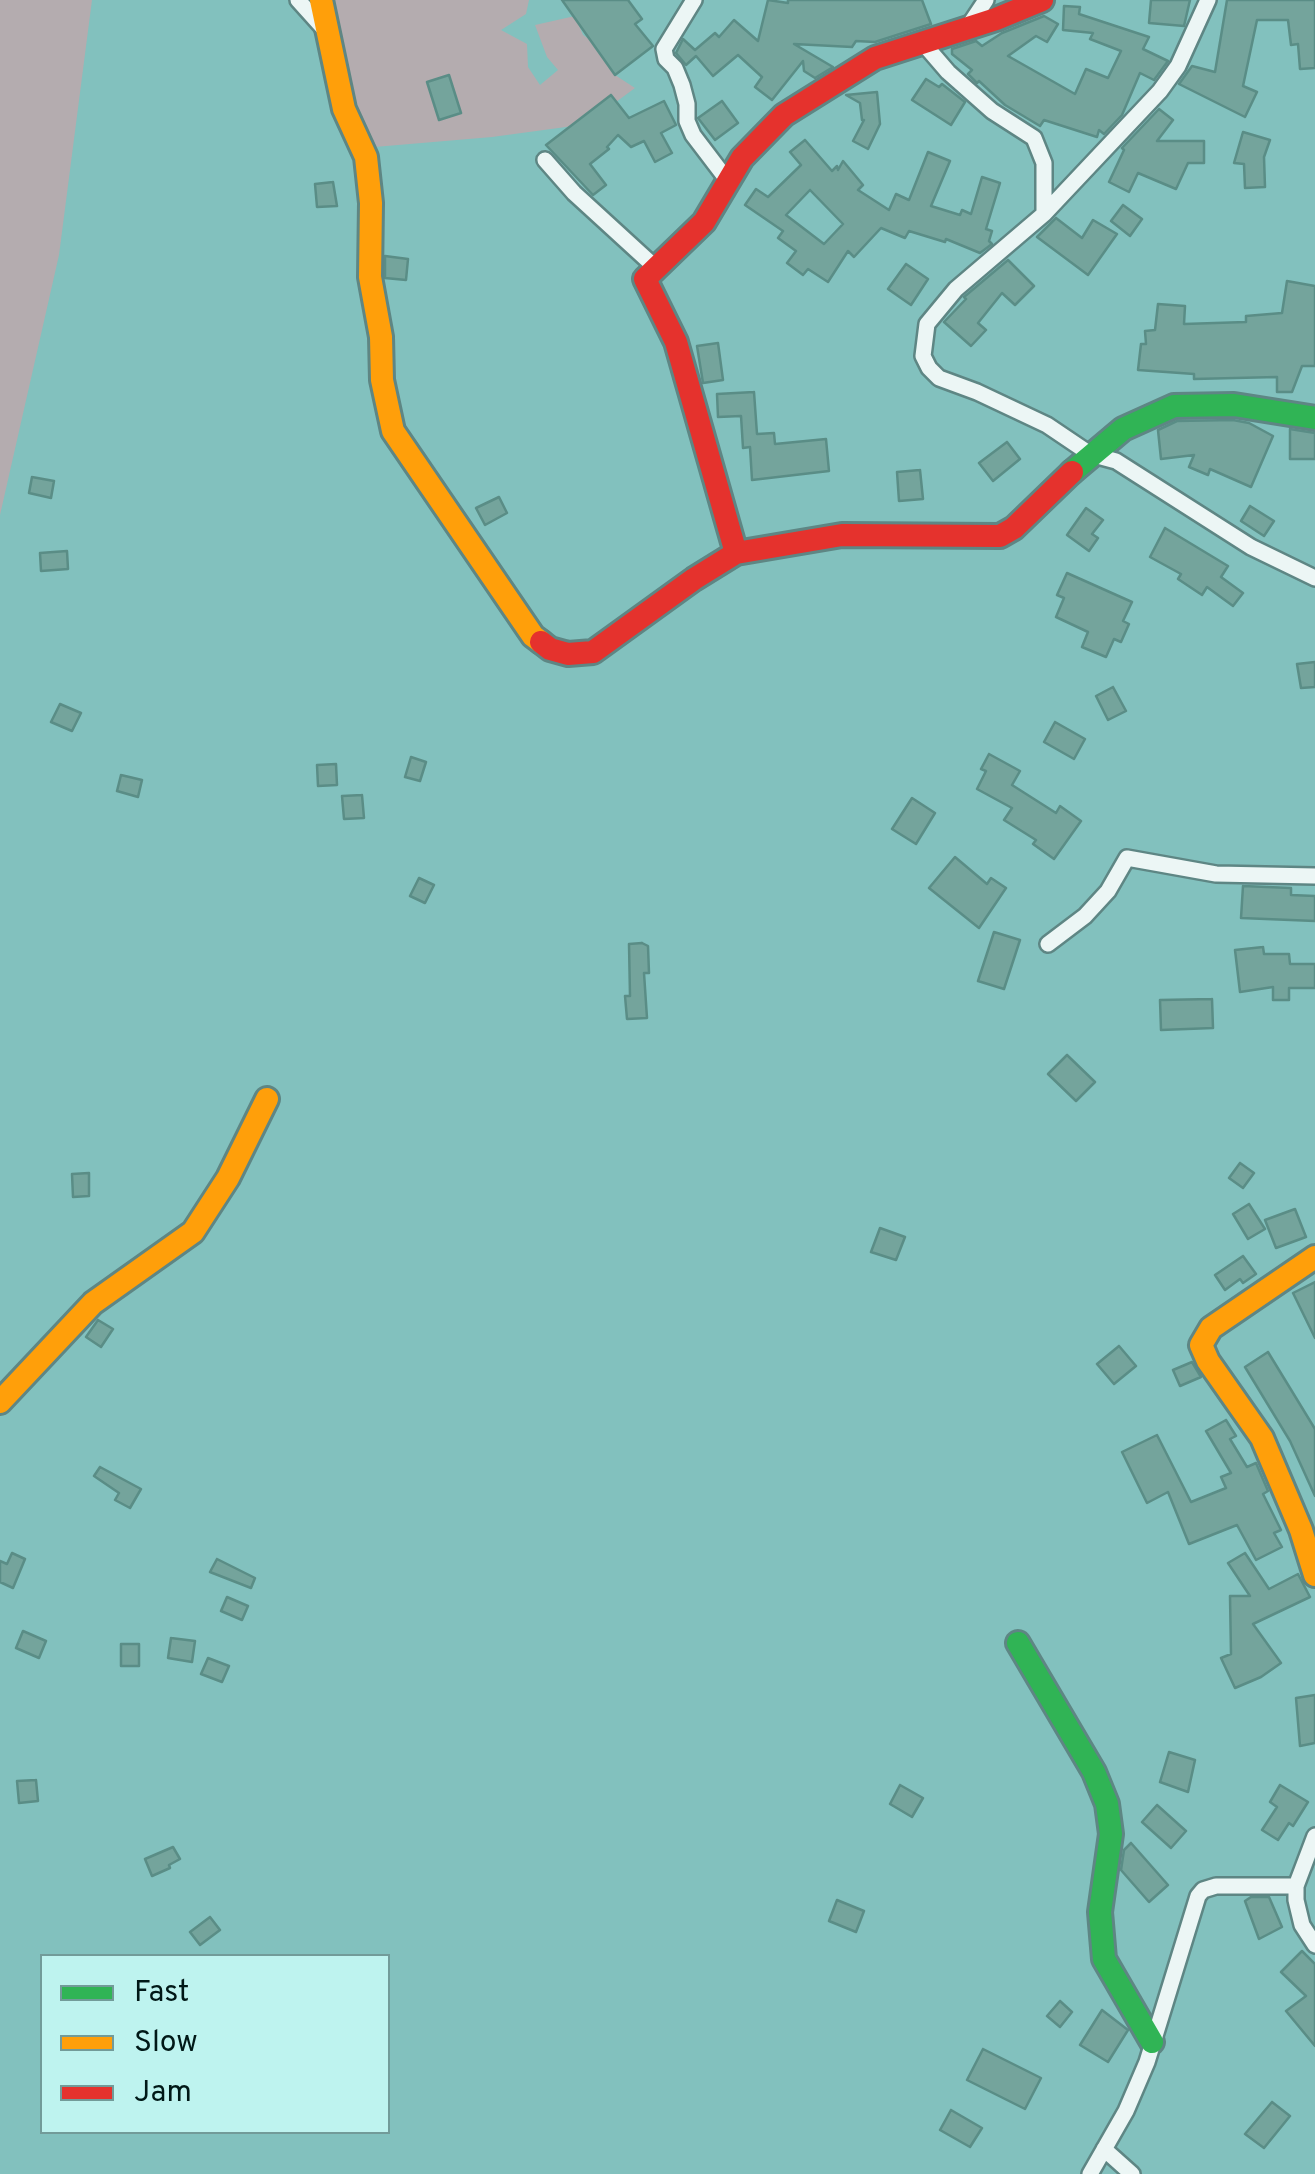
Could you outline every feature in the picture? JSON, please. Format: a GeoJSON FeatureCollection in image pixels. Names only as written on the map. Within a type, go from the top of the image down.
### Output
{"type":"FeatureCollection","features":[{"type":"Feature","properties":{"kind":"street"},"geometry":{"type":"LineString","coordinates":[[298,0],[328,33]]}},
{"type":"Feature","properties":{"kind":"street"},"geometry":{"type":"LineString","coordinates":[[320,0],[344,108],[366,157],[371,204],[370,277],[381,338],[382,380],[393,431],[533,636],[550,649],[568,654],[593,652],[736,553],[842,535],[1000,536],[1027,517],[1090,454],[1156,411],[1188,403],[1234,404],[1315,418]]}},
{"type":"Feature","properties":{"kind":"street"},"geometry":{"type":"LineString","coordinates":[[694,0],[664,49],[666,60],[675,68],[682,85],[693,135],[728,180]]}},
{"type":"Feature","properties":{"kind":"street"},"geometry":{"type":"LineString","coordinates":[[968,27],[986,0]]}},
{"type":"Feature","properties":{"kind":"street"},"geometry":{"type":"LineString","coordinates":[[736,553],[676,342],[645,279],[714,210],[742,158],[784,115],[875,58],[1042,0]]}},
{"type":"Feature","properties":{"kind":"street"},"geometry":{"type":"LineString","coordinates":[[1208,0],[1178,66],[1160,92],[1044,214],[956,289],[927,324],[923,356],[939,378],[1047,425],[1090,454],[1116,460],[1251,547],[1315,578]]}},
{"type":"Feature","properties":{"kind":"street"},"geometry":{"type":"LineString","coordinates":[[923,43],[948,72],[992,111],[1034,138],[1044,163],[1044,214]]}},
{"type":"Feature","properties":{"kind":"street"},"geometry":{"type":"LineString","coordinates":[[545,160],[574,193],[656,268]]}},
{"type":"Feature","properties":{"kind":"street"},"geometry":{"type":"LineString","coordinates":[[1048,944],[1086,916],[1127,858],[1216,874],[1315,876]]}},
{"type":"Feature","properties":{"kind":"street"},"geometry":{"type":"LineString","coordinates":[[0,1402],[94,1303],[193,1232],[228,1178],[267,1099]]}},
{"type":"Feature","properties":{"kind":"street"},"geometry":{"type":"LineString","coordinates":[[1315,1256],[1211,1328],[1201,1345],[1262,1438],[1308,1527],[1315,1576]]}},
{"type":"Feature","properties":{"kind":"street"},"geometry":{"type":"LineString","coordinates":[[1018,1644],[1094,1772],[1107,1804],[1111,1834],[1100,1912],[1104,1959],[1152,2042]]}},
{"type":"Feature","properties":{"kind":"street"},"geometry":{"type":"LineString","coordinates":[[1315,1836],[1296,1886],[1302,1925],[1315,1946]]}},
{"type":"Feature","properties":{"kind":"street"},"geometry":{"type":"LineString","coordinates":[[1090,2174],[1126,2112],[1152,2042],[1192,1908],[1202,1890],[1216,1886],[1296,1886]]}},
{"type":"Feature","properties":{"kind":"street"},"geometry":{"type":"LineString","coordinates":[[1104,2149],[1132,2174]]}},
{"type":"Feature","properties":{"kind":"shaded area"},"geometry":{"type":"Polygon","coordinates":[[[0,0],[92,0],[59,255],[0,515],[0,0]]]}},
{"type":"Feature","properties":{"kind":"shaded area"},"geometry":{"type":"Polygon","coordinates":[[[329,0],[529,0],[526,14],[501,30],[527,44],[528,67],[540,85],[558,70],[547,57],[535,25],[575,16],[583,35],[596,44],[594,47],[615,75],[635,88],[616,102],[625,119],[492,137],[351,149],[329,0]]]}},
{"type":"Feature","properties":{"kind":"building"},"geometry":{"type":"Polygon","coordinates":[[[562,0],[628,0],[642,19],[635,24],[653,46],[615,75],[562,0]]]}},
{"type":"Feature","properties":{"kind":"building"},"geometry":{"type":"Polygon","coordinates":[[[768,0],[922,0],[931,24],[875,42],[856,41],[852,47],[794,44],[833,67],[815,78],[804,71],[803,61],[772,100],[755,87],[762,77],[738,55],[713,76],[696,56],[686,65],[676,53],[683,39],[695,50],[715,33],[719,37],[734,20],[758,41],[768,0]]]}},
{"type":"Feature","properties":{"kind":"building"},"geometry":{"type":"Polygon","coordinates":[[[1151,0],[1190,0],[1184,26],[1149,23],[1151,0]]]}},
{"type":"Feature","properties":{"kind":"building"},"geometry":{"type":"Polygon","coordinates":[[[1227,0],[1315,0],[1315,68],[1300,69],[1298,44],[1291,45],[1288,20],[1257,20],[1243,86],[1257,92],[1245,117],[1179,84],[1192,66],[1215,72],[1227,0]]]}},
{"type":"Feature","properties":{"kind":"building"},"geometry":{"type":"Polygon","coordinates":[[[1064,6],[1080,7],[1079,14],[1149,37],[1143,49],[1168,61],[1154,80],[1140,73],[1122,115],[1104,134],[1099,130],[1097,137],[1044,120],[1040,126],[977,83],[968,74],[972,70],[952,54],[952,49],[976,41],[982,46],[1044,16],[1058,24],[1047,42],[1036,36],[1008,56],[1075,94],[1086,69],[1108,78],[1121,51],[1090,39],[1093,33],[1063,30],[1064,6]]]}},
{"type":"Feature","properties":{"kind":"building"},"geometry":{"type":"Polygon","coordinates":[[[449,75],[461,113],[439,120],[427,82],[449,75]]]}},
{"type":"Feature","properties":{"kind":"building"},"geometry":{"type":"Polygon","coordinates":[[[926,79],[939,87],[942,84],[965,102],[951,125],[912,100],[926,79]]]}},
{"type":"Feature","properties":{"kind":"building"},"geometry":{"type":"Polygon","coordinates":[[[877,92],[880,124],[868,149],[853,141],[864,120],[860,103],[846,95],[877,92]]]}},
{"type":"Feature","properties":{"kind":"building"},"geometry":{"type":"Polygon","coordinates":[[[611,95],[629,118],[664,101],[676,125],[661,133],[672,153],[655,162],[644,141],[631,147],[618,135],[609,149],[590,164],[606,185],[593,195],[546,145],[611,95]]]}},
{"type":"Feature","properties":{"kind":"building"},"geometry":{"type":"Polygon","coordinates":[[[722,101],[738,123],[715,140],[698,118],[722,101]]]}},
{"type":"Feature","properties":{"kind":"building"},"geometry":{"type":"Polygon","coordinates":[[[1159,109],[1173,120],[1157,141],[1204,141],[1204,163],[1188,163],[1176,189],[1138,173],[1129,192],[1109,182],[1122,148],[1159,109]]]}},
{"type":"Feature","properties":{"kind":"building"},"geometry":{"type":"Polygon","coordinates":[[[1243,132],[1270,140],[1264,157],[1265,187],[1245,188],[1244,164],[1234,163],[1243,132]]]}},
{"type":"Feature","properties":{"kind":"building"},"geometry":{"type":"Polygon","coordinates":[[[805,140],[832,171],[837,166],[838,170],[843,161],[863,185],[858,190],[889,210],[896,194],[909,200],[928,152],[950,161],[931,206],[960,215],[962,210],[971,214],[982,177],[1000,183],[986,229],[992,231],[992,244],[980,253],[946,239],[945,242],[909,231],[905,238],[881,228],[854,257],[848,251],[828,282],[808,269],[803,275],[787,263],[796,251],[778,238],[783,231],[745,205],[756,189],[768,197],[801,165],[790,152],[805,140]],[[810,190],[786,215],[824,244],[843,224],[810,190]]]}},
{"type":"Feature","properties":{"kind":"building"},"geometry":{"type":"Polygon","coordinates":[[[333,182],[337,206],[317,207],[315,184],[333,182]]]}},
{"type":"Feature","properties":{"kind":"building"},"geometry":{"type":"Polygon","coordinates":[[[1123,205],[1142,219],[1130,236],[1111,221],[1123,205]]]}},
{"type":"Feature","properties":{"kind":"building"},"geometry":{"type":"Polygon","coordinates":[[[1056,218],[1082,238],[1093,220],[1117,234],[1088,275],[1037,237],[1056,218]]]}},
{"type":"Feature","properties":{"kind":"building"},"geometry":{"type":"Polygon","coordinates":[[[385,256],[408,259],[406,280],[385,278],[385,256]]]}},
{"type":"Feature","properties":{"kind":"building"},"geometry":{"type":"Polygon","coordinates":[[[1008,260],[1034,286],[1015,305],[1002,293],[978,323],[986,330],[971,346],[944,322],[964,297],[1008,260]]]}},
{"type":"Feature","properties":{"kind":"building"},"geometry":{"type":"Polygon","coordinates":[[[906,264],[928,279],[911,305],[888,289],[906,264]]]}},
{"type":"Feature","properties":{"kind":"building"},"geometry":{"type":"Polygon","coordinates":[[[1287,281],[1315,286],[1315,366],[1302,366],[1292,392],[1277,392],[1277,377],[1194,379],[1194,374],[1138,370],[1141,344],[1146,344],[1145,331],[1155,330],[1158,304],[1185,306],[1184,324],[1246,322],[1246,316],[1282,313],[1287,281]]]}},
{"type":"Feature","properties":{"kind":"building"},"geometry":{"type":"Polygon","coordinates":[[[718,343],[723,380],[703,383],[697,346],[718,343]]]}},
{"type":"Feature","properties":{"kind":"building"},"geometry":{"type":"Polygon","coordinates":[[[754,392],[757,434],[774,433],[775,444],[826,439],[829,471],[752,480],[750,447],[743,448],[741,416],[718,417],[717,394],[754,392]]]}},
{"type":"Feature","properties":{"kind":"building"},"geometry":{"type":"Polygon","coordinates":[[[1177,421],[1249,423],[1273,436],[1251,487],[1210,469],[1208,475],[1189,467],[1194,455],[1161,459],[1158,430],[1177,421]]]}},
{"type":"Feature","properties":{"kind":"building"},"geometry":{"type":"Polygon","coordinates":[[[1290,429],[1315,433],[1315,459],[1290,459],[1290,429]]]}},
{"type":"Feature","properties":{"kind":"building"},"geometry":{"type":"Polygon","coordinates":[[[1007,442],[1020,459],[993,481],[979,463],[1007,442]]]}},
{"type":"Feature","properties":{"kind":"building"},"geometry":{"type":"Polygon","coordinates":[[[920,470],[923,499],[899,501],[897,472],[920,470]]]}},
{"type":"Feature","properties":{"kind":"building"},"geometry":{"type":"Polygon","coordinates":[[[32,477],[54,481],[51,498],[29,493],[32,477]]]}},
{"type":"Feature","properties":{"kind":"building"},"geometry":{"type":"Polygon","coordinates":[[[499,497],[507,513],[485,525],[476,508],[499,497]]]}},
{"type":"Feature","properties":{"kind":"building"},"geometry":{"type":"Polygon","coordinates":[[[1250,506],[1274,521],[1264,536],[1241,521],[1250,506]]]}},
{"type":"Feature","properties":{"kind":"building"},"geometry":{"type":"Polygon","coordinates":[[[1086,508],[1103,520],[1092,534],[1098,538],[1089,551],[1067,535],[1086,508]]]}},
{"type":"Feature","properties":{"kind":"building"},"geometry":{"type":"Polygon","coordinates":[[[1165,528],[1228,566],[1221,577],[1243,593],[1233,606],[1207,587],[1202,595],[1178,579],[1181,574],[1150,557],[1165,528]]]}},
{"type":"Feature","properties":{"kind":"building"},"geometry":{"type":"Polygon","coordinates":[[[67,551],[68,569],[41,571],[40,553],[67,551]]]}},
{"type":"Feature","properties":{"kind":"building"},"geometry":{"type":"Polygon","coordinates":[[[1067,573],[1132,602],[1123,621],[1129,624],[1121,642],[1114,639],[1106,657],[1082,647],[1088,632],[1056,617],[1064,598],[1057,595],[1067,573]]]}},
{"type":"Feature","properties":{"kind":"building"},"geometry":{"type":"Polygon","coordinates":[[[1315,662],[1315,687],[1301,688],[1297,664],[1315,662]]]}},
{"type":"Feature","properties":{"kind":"building"},"geometry":{"type":"Polygon","coordinates":[[[1113,687],[1126,711],[1108,720],[1096,696],[1113,687]]]}},
{"type":"Feature","properties":{"kind":"building"},"geometry":{"type":"Polygon","coordinates":[[[60,704],[81,713],[72,731],[51,722],[60,704]]]}},
{"type":"Feature","properties":{"kind":"building"},"geometry":{"type":"Polygon","coordinates":[[[1055,722],[1085,739],[1074,759],[1044,742],[1055,722]]]}},
{"type":"Feature","properties":{"kind":"building"},"geometry":{"type":"Polygon","coordinates":[[[989,754],[1020,771],[1012,785],[1056,813],[1060,806],[1081,821],[1054,859],[1033,844],[1036,840],[1004,820],[1012,808],[977,789],[989,754]]]}},
{"type":"Feature","properties":{"kind":"building"},"geometry":{"type":"Polygon","coordinates":[[[411,757],[426,762],[420,781],[405,777],[411,757]]]}},
{"type":"Feature","properties":{"kind":"building"},"geometry":{"type":"Polygon","coordinates":[[[336,764],[337,785],[318,786],[317,765],[336,764]]]}},
{"type":"Feature","properties":{"kind":"building"},"geometry":{"type":"Polygon","coordinates":[[[121,775],[142,780],[138,797],[117,791],[121,775]]]}},
{"type":"Feature","properties":{"kind":"building"},"geometry":{"type":"Polygon","coordinates":[[[362,795],[364,818],[344,819],[342,796],[362,795]]]}},
{"type":"Feature","properties":{"kind":"building"},"geometry":{"type":"Polygon","coordinates":[[[912,798],[935,813],[916,844],[892,829],[912,798]]]}},
{"type":"Feature","properties":{"kind":"building"},"geometry":{"type":"Polygon","coordinates":[[[955,857],[987,884],[991,878],[1006,888],[979,928],[929,888],[955,857]]]}},
{"type":"Feature","properties":{"kind":"building"},"geometry":{"type":"Polygon","coordinates":[[[419,878],[434,885],[425,903],[410,896],[419,878]]]}},
{"type":"Feature","properties":{"kind":"building"},"geometry":{"type":"Polygon","coordinates":[[[1243,886],[1291,888],[1291,895],[1315,896],[1315,921],[1241,918],[1243,886]]]}},
{"type":"Feature","properties":{"kind":"building"},"geometry":{"type":"Polygon","coordinates":[[[994,932],[1020,940],[1004,989],[978,981],[994,932]]]}},
{"type":"Feature","properties":{"kind":"building"},"geometry":{"type":"Polygon","coordinates":[[[629,944],[648,946],[649,973],[644,973],[647,1018],[627,1019],[629,944]]]}},
{"type":"Feature","properties":{"kind":"building"},"geometry":{"type":"Polygon","coordinates":[[[1263,947],[1264,954],[1289,954],[1290,964],[1315,964],[1315,988],[1289,988],[1289,1000],[1273,1000],[1273,987],[1240,992],[1235,950],[1263,947]]]}},
{"type":"Feature","properties":{"kind":"building"},"geometry":{"type":"Polygon","coordinates":[[[1212,999],[1213,1028],[1161,1030],[1160,1000],[1212,999]]]}},
{"type":"Feature","properties":{"kind":"building"},"geometry":{"type":"Polygon","coordinates":[[[1067,1055],[1095,1082],[1076,1101],[1048,1074],[1067,1055]]]}},
{"type":"Feature","properties":{"kind":"building"},"geometry":{"type":"Polygon","coordinates":[[[1240,1163],[1254,1173],[1243,1188],[1229,1178],[1240,1163]]]}},
{"type":"Feature","properties":{"kind":"building"},"geometry":{"type":"Polygon","coordinates":[[[89,1173],[89,1196],[73,1197],[72,1174],[89,1173]]]}},
{"type":"Feature","properties":{"kind":"building"},"geometry":{"type":"Polygon","coordinates":[[[1249,1204],[1265,1229],[1248,1239],[1233,1214],[1249,1204]]]}},
{"type":"Feature","properties":{"kind":"building"},"geometry":{"type":"Polygon","coordinates":[[[1295,1209],[1306,1237],[1276,1248],[1265,1220],[1295,1209]]]}},
{"type":"Feature","properties":{"kind":"building"},"geometry":{"type":"Polygon","coordinates":[[[880,1228],[905,1237],[896,1260],[871,1252],[880,1228]]]}},
{"type":"Feature","properties":{"kind":"building"},"geometry":{"type":"Polygon","coordinates":[[[1243,1256],[1256,1274],[1225,1290],[1215,1275],[1243,1256]]]}},
{"type":"Feature","properties":{"kind":"building"},"geometry":{"type":"Polygon","coordinates":[[[1315,1282],[1315,1338],[1293,1293],[1315,1282]]]}},
{"type":"Feature","properties":{"kind":"building"},"geometry":{"type":"Polygon","coordinates":[[[98,1320],[113,1329],[101,1347],[86,1337],[98,1320]]]}},
{"type":"Feature","properties":{"kind":"building"},"geometry":{"type":"Polygon","coordinates":[[[1119,1346],[1136,1366],[1114,1384],[1097,1364],[1119,1346]]]}},
{"type":"Feature","properties":{"kind":"building"},"geometry":{"type":"Polygon","coordinates":[[[1268,1352],[1315,1429],[1315,1496],[1290,1441],[1245,1367],[1268,1352]]]}},
{"type":"Feature","properties":{"kind":"building"},"geometry":{"type":"Polygon","coordinates":[[[1192,1362],[1201,1377],[1180,1386],[1173,1370],[1192,1362]]]}},
{"type":"Feature","properties":{"kind":"building"},"geometry":{"type":"Polygon","coordinates":[[[1226,1420],[1236,1436],[1230,1439],[1247,1467],[1256,1463],[1268,1491],[1263,1494],[1281,1530],[1274,1533],[1282,1547],[1256,1560],[1237,1525],[1189,1544],[1168,1492],[1147,1503],[1122,1452],[1157,1435],[1191,1502],[1226,1488],[1221,1477],[1231,1473],[1206,1431],[1226,1420]]]}},
{"type":"Feature","properties":{"kind":"building"},"geometry":{"type":"Polygon","coordinates":[[[100,1467],[141,1489],[130,1508],[115,1500],[119,1493],[94,1476],[100,1467]]]}},
{"type":"Feature","properties":{"kind":"building"},"geometry":{"type":"Polygon","coordinates":[[[12,1553],[25,1559],[13,1588],[0,1582],[0,1561],[7,1564],[12,1553]]]}},
{"type":"Feature","properties":{"kind":"building"},"geometry":{"type":"Polygon","coordinates":[[[1245,1553],[1269,1589],[1298,1574],[1310,1597],[1253,1624],[1281,1663],[1235,1688],[1221,1658],[1231,1654],[1230,1596],[1250,1596],[1228,1563],[1245,1553]]]}},
{"type":"Feature","properties":{"kind":"building"},"geometry":{"type":"Polygon","coordinates":[[[217,1559],[255,1578],[251,1588],[210,1572],[217,1559]]]}},
{"type":"Feature","properties":{"kind":"building"},"geometry":{"type":"Polygon","coordinates":[[[227,1597],[248,1606],[242,1620],[221,1611],[227,1597]]]}},
{"type":"Feature","properties":{"kind":"building"},"geometry":{"type":"Polygon","coordinates":[[[23,1631],[46,1641],[39,1658],[16,1648],[23,1631]]]}},
{"type":"Feature","properties":{"kind":"building"},"geometry":{"type":"Polygon","coordinates":[[[171,1638],[195,1641],[192,1662],[168,1658],[171,1638]]]}},
{"type":"Feature","properties":{"kind":"building"},"geometry":{"type":"Polygon","coordinates":[[[121,1644],[139,1644],[139,1666],[121,1666],[121,1644]]]}},
{"type":"Feature","properties":{"kind":"building"},"geometry":{"type":"Polygon","coordinates":[[[208,1658],[229,1666],[222,1682],[201,1674],[208,1658]]]}},
{"type":"Feature","properties":{"kind":"building"},"geometry":{"type":"Polygon","coordinates":[[[1315,1695],[1315,1743],[1300,1746],[1296,1698],[1315,1695]]]}},
{"type":"Feature","properties":{"kind":"building"},"geometry":{"type":"Polygon","coordinates":[[[1169,1752],[1195,1760],[1188,1792],[1160,1782],[1169,1752]]]}},
{"type":"Feature","properties":{"kind":"building"},"geometry":{"type":"Polygon","coordinates":[[[36,1780],[38,1801],[19,1803],[17,1781],[36,1780]]]}},
{"type":"Feature","properties":{"kind":"building"},"geometry":{"type":"Polygon","coordinates":[[[900,1785],[923,1798],[912,1817],[890,1804],[900,1785]]]}},
{"type":"Feature","properties":{"kind":"building"},"geometry":{"type":"Polygon","coordinates":[[[1280,1785],[1308,1802],[1293,1826],[1289,1823],[1278,1840],[1262,1830],[1277,1807],[1270,1802],[1280,1785]]]}},
{"type":"Feature","properties":{"kind":"building"},"geometry":{"type":"Polygon","coordinates":[[[1157,1805],[1186,1831],[1171,1848],[1142,1822],[1157,1805]]]}},
{"type":"Feature","properties":{"kind":"building"},"geometry":{"type":"Polygon","coordinates":[[[1131,1843],[1168,1885],[1149,1902],[1121,1870],[1124,1850],[1131,1843]]]}},
{"type":"Feature","properties":{"kind":"building"},"geometry":{"type":"Polygon","coordinates":[[[173,1847],[180,1859],[152,1876],[145,1859],[173,1847]]]}},
{"type":"Feature","properties":{"kind":"building"},"geometry":{"type":"Polygon","coordinates":[[[1269,1897],[1282,1927],[1259,1939],[1245,1901],[1269,1897]]]}},
{"type":"Feature","properties":{"kind":"building"},"geometry":{"type":"Polygon","coordinates":[[[837,1900],[864,1911],[856,1932],[829,1921],[837,1900]]]}},
{"type":"Feature","properties":{"kind":"building"},"geometry":{"type":"Polygon","coordinates":[[[210,1917],[220,1930],[200,1945],[190,1932],[210,1917]]]}},
{"type":"Feature","properties":{"kind":"building"},"geometry":{"type":"Polygon","coordinates":[[[1302,1951],[1315,1964],[1315,2046],[1286,2011],[1306,1996],[1281,1972],[1302,1951]]]}},
{"type":"Feature","properties":{"kind":"building"},"geometry":{"type":"Polygon","coordinates":[[[1060,2001],[1072,2012],[1060,2027],[1047,2016],[1060,2001]]]}},
{"type":"Feature","properties":{"kind":"building"},"geometry":{"type":"Polygon","coordinates":[[[1102,2010],[1128,2030],[1108,2062],[1080,2045],[1102,2010]]]}},
{"type":"Feature","properties":{"kind":"building"},"geometry":{"type":"Polygon","coordinates":[[[983,2049],[1041,2078],[1025,2109],[967,2080],[983,2049]]]}},
{"type":"Feature","properties":{"kind":"building"},"geometry":{"type":"Polygon","coordinates":[[[1272,2102],[1290,2116],[1264,2148],[1245,2134],[1272,2102]]]}},
{"type":"Feature","properties":{"kind":"building"},"geometry":{"type":"Polygon","coordinates":[[[951,2110],[982,2128],[970,2147],[940,2130],[951,2110]]]}},
{"type":"Feature","properties":{"kind":"traffic: fast"},"geometry":{"type":"LineString","coordinates":[[1072,472],[1123,429],[1174,406],[1234,405],[1315,418]]}},
{"type":"Feature","properties":{"kind":"traffic: fast"},"geometry":{"type":"LineString","coordinates":[[1018,1643],[1094,1772],[1107,1804],[1111,1834],[1100,1912],[1104,1959],[1152,2042]]}},
{"type":"Feature","properties":{"kind":"traffic: slow"},"geometry":{"type":"LineString","coordinates":[[321,0],[344,109],[366,157],[371,203],[370,277],[381,337],[382,380],[393,431],[533,636],[541,642]]}},
{"type":"Feature","properties":{"kind":"traffic: slow"},"geometry":{"type":"LineString","coordinates":[[0,1402],[93,1303],[193,1232],[228,1178],[267,1099]]}},
{"type":"Feature","properties":{"kind":"traffic: slow"},"geometry":{"type":"LineString","coordinates":[[1315,1257],[1211,1328],[1201,1345],[1262,1438],[1301,1530],[1315,1575]]}},
{"type":"Feature","properties":{"kind":"traffic: jam"},"geometry":{"type":"LineString","coordinates":[[736,553],[676,342],[645,279],[704,222],[742,158],[784,115],[875,58],[1042,0]]}},
{"type":"Feature","properties":{"kind":"traffic: jam"},"geometry":{"type":"LineString","coordinates":[[541,642],[568,654],[593,652],[736,553],[842,535],[1000,536],[1014,528],[1072,472]]}}]}
